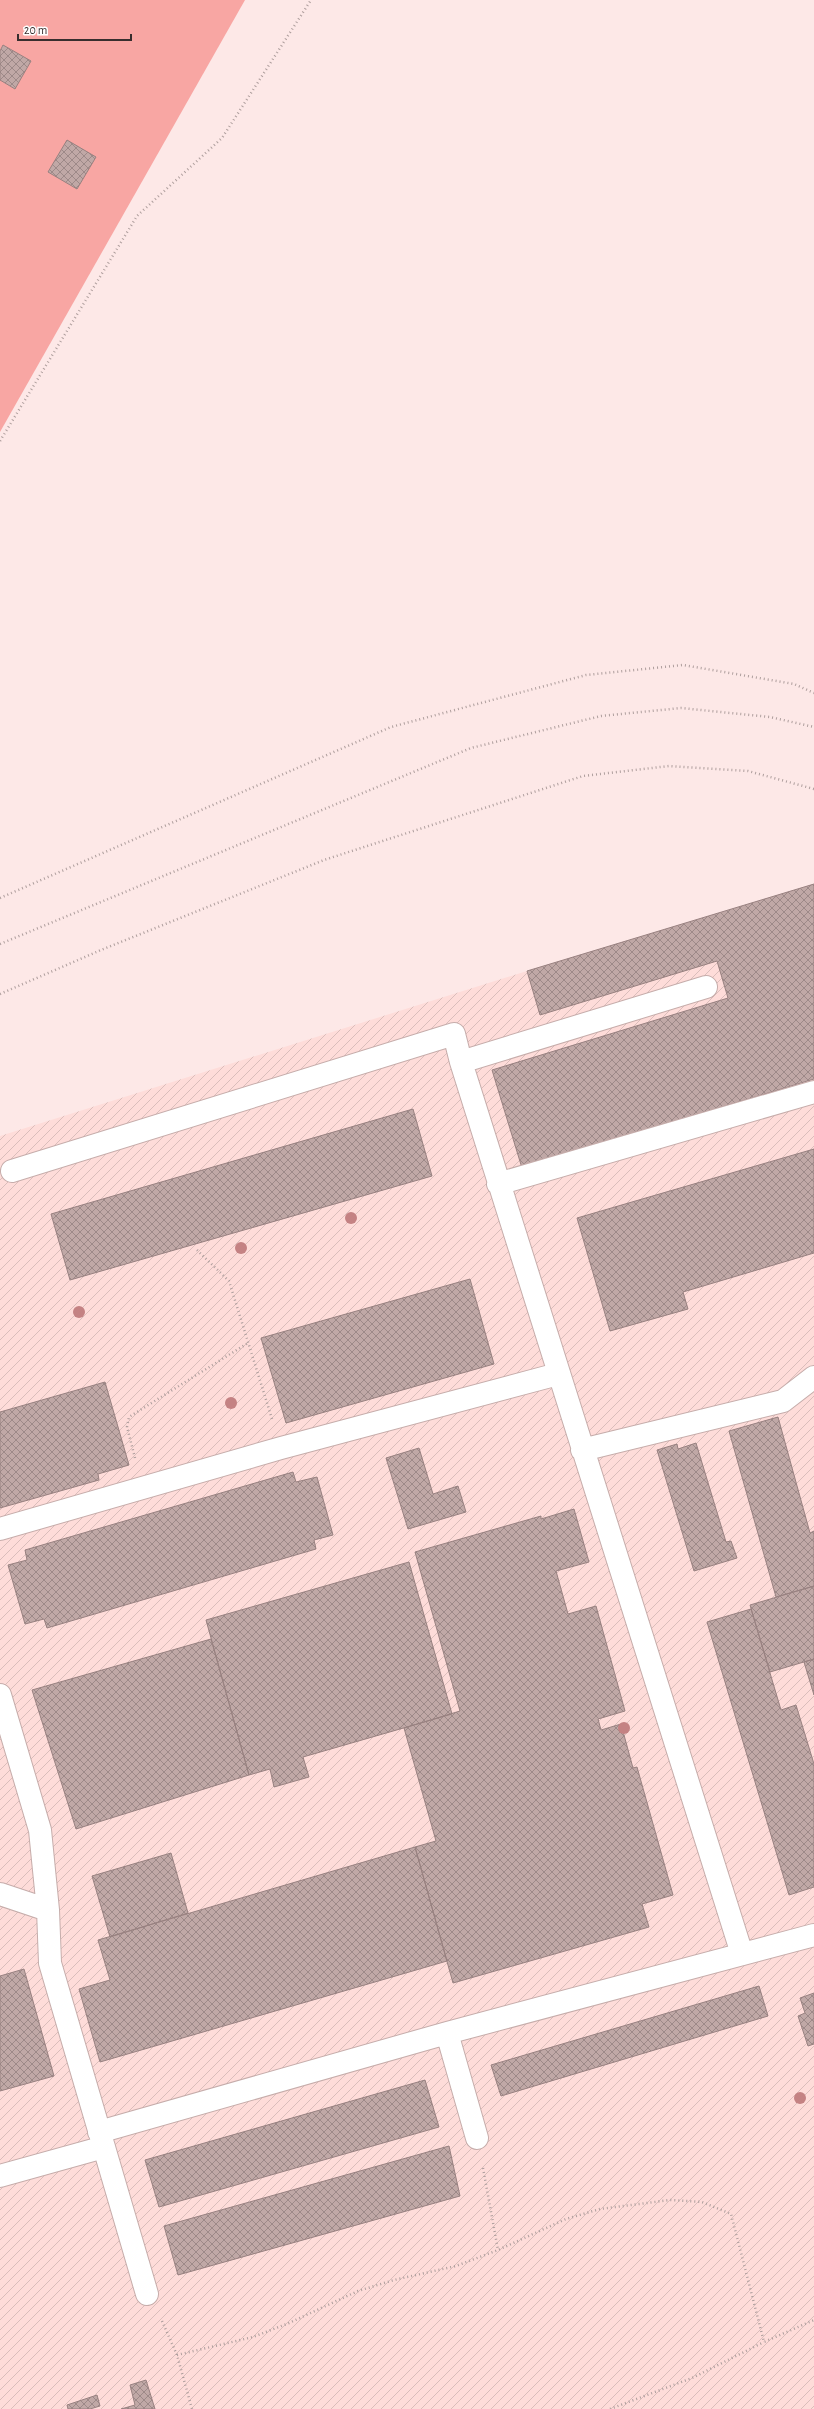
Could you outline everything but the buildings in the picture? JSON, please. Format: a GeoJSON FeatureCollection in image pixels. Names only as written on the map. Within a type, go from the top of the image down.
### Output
{"type":"FeatureCollection","features":[{"type":"Feature","properties":{"kind":"lane"},"geometry":{"type":"LineString","coordinates":[[461,1062],[706,987]]}},
{"type":"Feature","properties":{"kind":"lane"},"geometry":{"type":"LineString","coordinates":[[12,1171],[454,1034],[498,1184],[742,1954]]}},
{"type":"Feature","properties":{"kind":"lane"},"geometry":{"type":"LineString","coordinates":[[498,1184],[814,1092]]}},
{"type":"Feature","properties":{"kind":"lane"},"geometry":{"type":"LineString","coordinates":[[0,1529],[143,1490],[281,1448],[558,1374]]}},
{"type":"Feature","properties":{"kind":"lane"},"geometry":{"type":"LineString","coordinates":[[582,1450],[783,1401],[814,1377]]}},
{"type":"Feature","properties":{"kind":"lane"},"geometry":{"type":"LineString","coordinates":[[0,1695],[40,1830],[48,1910],[50,1963],[147,2294]]}},
{"type":"Feature","properties":{"kind":"lane"},"geometry":{"type":"LineString","coordinates":[[0,1894],[48,1910]]}},
{"type":"Feature","properties":{"kind":"lane"},"geometry":{"type":"LineString","coordinates":[[0,2176],[102,2139],[447,2034],[814,1935]]}},
{"type":"Feature","properties":{"kind":"lane"},"geometry":{"type":"LineString","coordinates":[[447,2034],[477,2138]]}},
{"type":"Feature","properties":{"kind":"path"},"geometry":{"type":"LineString","coordinates":[[0,441],[137,216],[222,138],[311,0]]}},
{"type":"Feature","properties":{"kind":"path"},"geometry":{"type":"LineString","coordinates":[[0,898],[391,727],[586,675],[683,665],[794,684],[814,693]]}},
{"type":"Feature","properties":{"kind":"path"},"geometry":{"type":"LineString","coordinates":[[0,944],[471,748],[601,716],[681,708],[770,717],[814,727]]}},
{"type":"Feature","properties":{"kind":"path"},"geometry":{"type":"LineString","coordinates":[[0,994],[101,950],[324,860],[583,776],[669,766],[748,771],[814,788]]}},
{"type":"Feature","properties":{"kind":"path"},"geometry":{"type":"LineString","coordinates":[[197,1250],[230,1281],[281,1448]]}},
{"type":"Feature","properties":{"kind":"path"},"geometry":{"type":"LineString","coordinates":[[143,1490],[127,1427],[129,1417],[248,1343]]}},
{"type":"Feature","properties":{"kind":"path"},"geometry":{"type":"LineString","coordinates":[[477,2138],[498,2250]]}},
{"type":"Feature","properties":{"kind":"path"},"geometry":{"type":"LineString","coordinates":[[177,2355],[253,2337],[288,2324],[358,2291],[394,2280],[456,2266],[498,2250],[566,2219],[600,2209],[670,2200],[702,2202],[730,2214],[764,2342]]}},
{"type":"Feature","properties":{"kind":"path"},"geometry":{"type":"LineString","coordinates":[[147,2294],[177,2355],[192,2409]]}},
{"type":"Feature","properties":{"kind":"path"},"geometry":{"type":"LineString","coordinates":[[610,2409],[692,2378],[764,2342],[814,2320]]}},
{"type":"Feature","properties":{"kind":"shaded area"},"geometry":{"type":"Polygon","coordinates":[[[0,0],[245,0],[0,432],[0,0]]]}},
{"type":"Feature","properties":{"kind":"shaded area"},"geometry":{"type":"Polygon","coordinates":[[[814,884],[814,2409],[0,2409],[0,1136],[527,971],[814,884]]]}}]}
